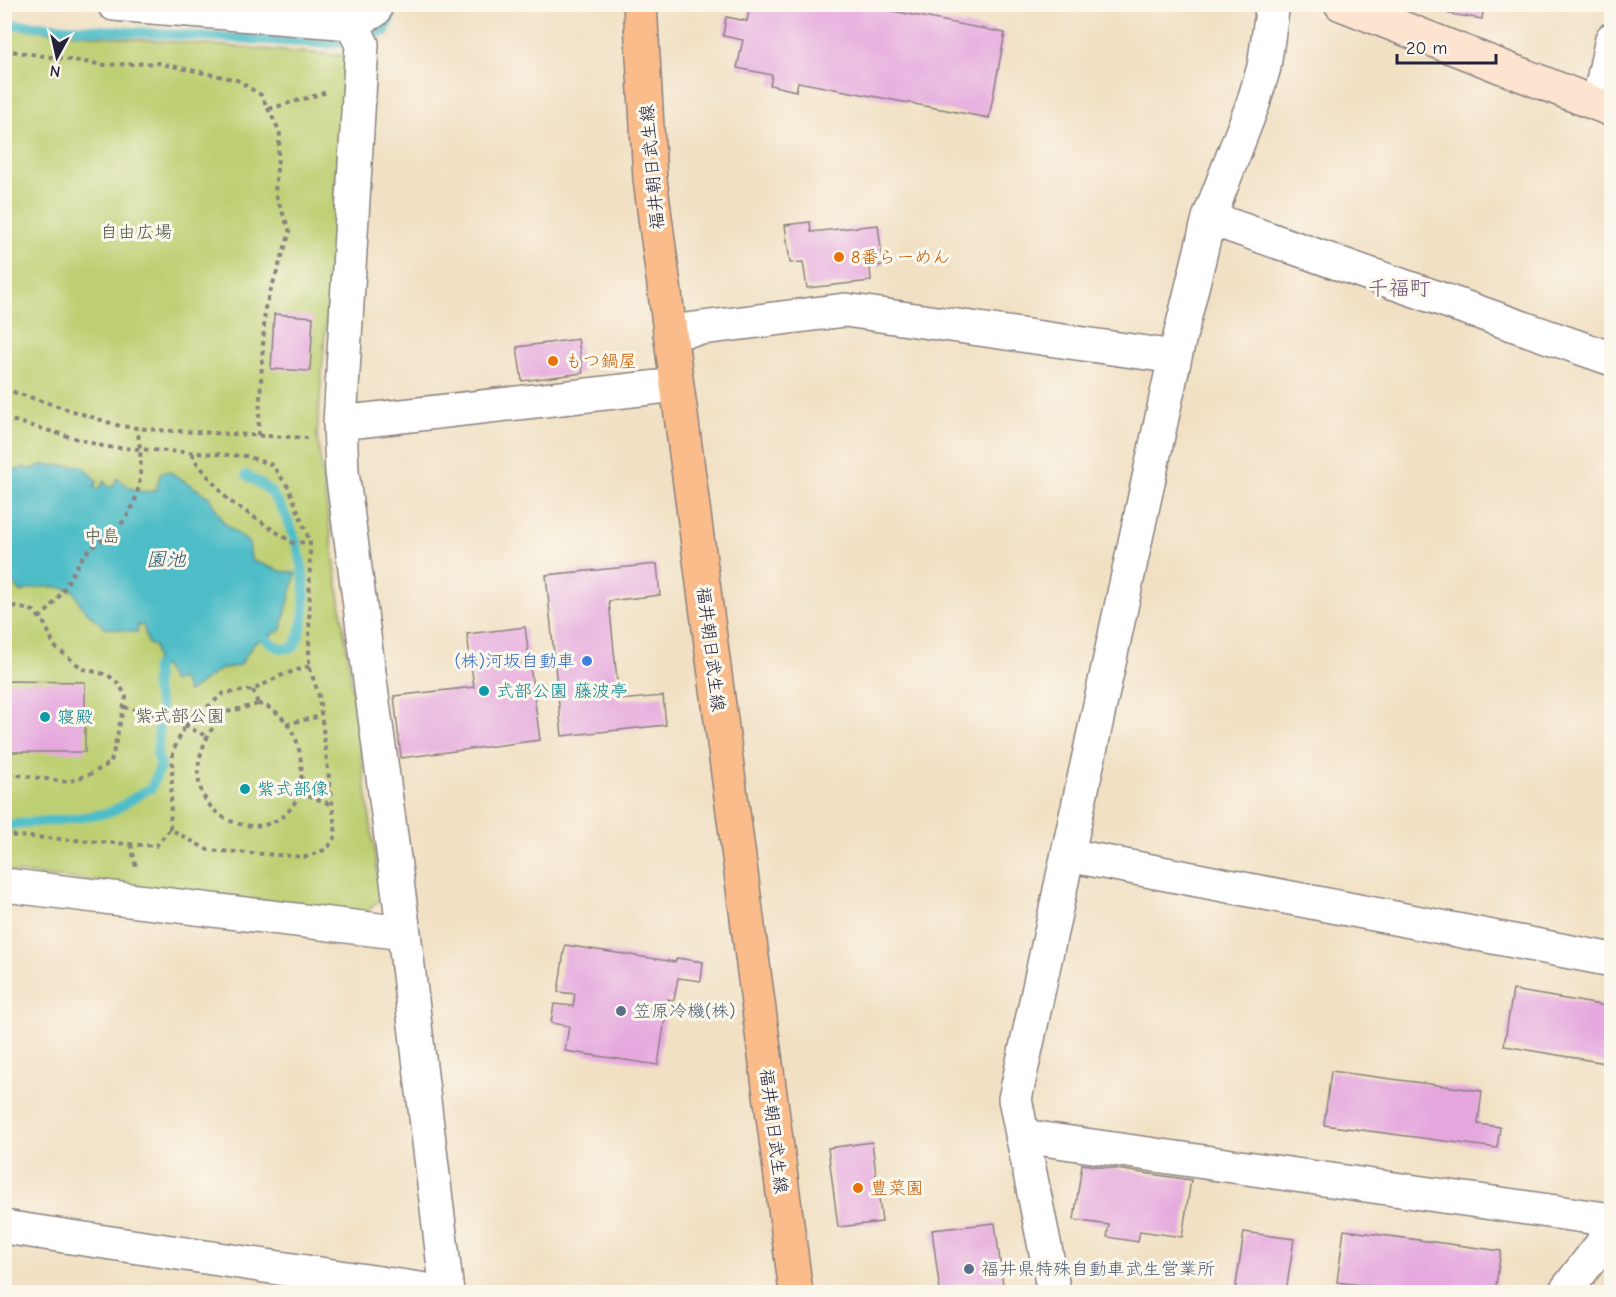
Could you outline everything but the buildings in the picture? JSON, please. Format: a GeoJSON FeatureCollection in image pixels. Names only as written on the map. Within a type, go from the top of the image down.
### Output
{"type":"FeatureCollection","features":[{"type":"Feature","properties":{"kind":"main road","name":"福井朝日武生線"},"geometry":{"type":"LineString","coordinates":[[640,4],[650,179],[796,1293]]}},
{"type":"Feature","properties":{"kind":"street"},"geometry":{"type":"LineString","coordinates":[[114,4],[363,14],[340,432],[344,484],[404,933],[447,1293]]}},
{"type":"Feature","properties":{"kind":"street"},"geometry":{"type":"LineString","coordinates":[[1054,1293],[1015,1099],[1174,357],[1209,218],[1264,67],[1273,4]]}},
{"type":"Feature","properties":{"kind":"street"},"geometry":{"type":"LineString","coordinates":[[1341,4],[1605,107],[1611,39]]}},
{"type":"Feature","properties":{"kind":"street"},"geometry":{"type":"LineString","coordinates":[[1209,218],[1611,359]]}},
{"type":"Feature","properties":{"kind":"street"},"geometry":{"type":"LineString","coordinates":[[670,332],[845,310],[1174,357]]}},
{"type":"Feature","properties":{"kind":"street"},"geometry":{"type":"LineString","coordinates":[[340,432],[676,385]]}},
{"type":"Feature","properties":{"kind":"street"},"geometry":{"type":"LineString","coordinates":[[1068,855],[1611,960]]}},
{"type":"Feature","properties":{"kind":"street"},"geometry":{"type":"LineString","coordinates":[[4,885],[404,933]]}},
{"type":"Feature","properties":{"kind":"street"},"geometry":{"type":"LineString","coordinates":[[1022,1136],[1611,1220]]}},
{"type":"Feature","properties":{"kind":"street"},"geometry":{"type":"LineString","coordinates":[[4,1227],[440,1293]]}},
{"type":"Feature","properties":{"kind":"street"},"geometry":{"type":"LineString","coordinates":[[1564,1293],[1611,1231]]}},
{"type":"Feature","properties":{"kind":"path"},"geometry":{"type":"LineString","coordinates":[[4,50],[105,65],[158,63],[237,80],[261,95],[280,132],[275,192],[290,232],[265,308],[258,436]]}},
{"type":"Feature","properties":{"kind":"path"},"geometry":{"type":"LineString","coordinates":[[269,109],[359,82]]}},
{"type":"Feature","properties":{"kind":"path"},"geometry":{"type":"LineString","coordinates":[[4,389],[120,426],[258,436],[340,432]]}},
{"type":"Feature","properties":{"kind":"path"},"geometry":{"type":"LineString","coordinates":[[4,418],[105,447],[246,456],[272,465],[289,488],[310,542],[309,666],[319,696],[336,835],[327,849],[306,857],[208,850],[170,829]]}},
{"type":"Feature","properties":{"kind":"path"},"geometry":{"type":"LineString","coordinates":[[39,618],[51,609],[89,550],[99,539],[120,526],[127,517],[139,484],[141,450],[138,428]]}},
{"type":"Feature","properties":{"kind":"path"},"geometry":{"type":"LineString","coordinates":[[193,453],[193,458],[228,500],[293,543],[310,542]]}},
{"type":"Feature","properties":{"kind":"path"},"geometry":{"type":"LineString","coordinates":[[4,604],[34,611],[54,646],[83,669],[108,675],[120,685],[126,697],[111,762],[93,773],[68,782],[4,773]]}},
{"type":"Feature","properties":{"kind":"path"},"geometry":{"type":"LineString","coordinates":[[4,835],[156,846],[170,829],[173,751],[185,726],[224,693],[253,690],[280,676],[309,666]]}},
{"type":"Feature","properties":{"kind":"path"},"geometry":{"type":"LineString","coordinates":[[253,690],[258,704]]}},
{"type":"Feature","properties":{"kind":"path"},"geometry":{"type":"LineString","coordinates":[[258,704],[274,709],[286,724],[296,736],[303,778],[300,792],[289,814],[269,824],[245,825],[220,816],[200,793],[197,776],[206,736],[223,713],[242,706],[258,704]]}},
{"type":"Feature","properties":{"kind":"path"},"geometry":{"type":"LineString","coordinates":[[124,708],[185,726],[206,736]]}},
{"type":"Feature","properties":{"kind":"path"},"geometry":{"type":"LineString","coordinates":[[286,724],[321,716]]}},
{"type":"Feature","properties":{"kind":"path"},"geometry":{"type":"LineString","coordinates":[[300,792],[332,806]]}},
{"type":"Feature","properties":{"kind":"green space","name":"紫式部公園"},"geometry":{"type":"Polygon","coordinates":[[[5,28],[347,56],[317,436],[381,898],[366,913],[5,871],[5,28]]]}},
{"type":"Feature","properties":{"kind":"water","name":"園池"},"geometry":{"type":"Polygon","coordinates":[[[42,465],[83,466],[97,481],[94,486],[96,489],[99,489],[105,480],[106,486],[113,487],[117,478],[130,488],[144,492],[156,490],[161,472],[170,472],[209,497],[224,523],[249,543],[251,560],[280,571],[296,573],[281,630],[254,643],[240,665],[219,670],[188,692],[182,679],[172,682],[164,666],[156,667],[155,646],[148,644],[143,625],[138,625],[137,632],[105,628],[82,607],[74,591],[67,589],[41,587],[21,592],[5,575],[5,473],[10,469],[20,470],[24,467],[30,470],[42,465]]]}},
{"type":"Feature","properties":{"kind":"waterway"},"geometry":{"type":"LineString","coordinates":[[4,24],[332,44],[385,31],[395,4]]}},
{"type":"Feature","properties":{"kind":"waterway"},"geometry":{"type":"LineString","coordinates":[[246,475],[269,491],[282,510],[298,548],[302,569],[304,610],[301,629],[294,647],[286,649],[278,647],[265,638]]}},
{"type":"Feature","properties":{"kind":"waterway"},"geometry":{"type":"LineString","coordinates":[[4,826],[110,812],[151,788],[161,765],[157,755],[161,708],[155,689],[156,667]]}},
{"type":"Feature","properties":{"kind":"place","name":"8番らーめん"},"geometry":{"type":"Point","coordinates":[839,257]}},
{"type":"Feature","properties":{"kind":"place","name":"もつ鍋屋"},"geometry":{"type":"Point","coordinates":[553,361]}},
{"type":"Feature","properties":{"kind":"place","name":"(株)河坂自動車"},"geometry":{"type":"Point","coordinates":[587,661]}},
{"type":"Feature","properties":{"kind":"place","name":"式部公園 藤波亭"},"geometry":{"type":"Point","coordinates":[484,691]}},
{"type":"Feature","properties":{"kind":"place","name":"寝殿"},"geometry":{"type":"Point","coordinates":[45,717]}},
{"type":"Feature","properties":{"kind":"place","name":"紫式部像"},"geometry":{"type":"Point","coordinates":[245,789]}},
{"type":"Feature","properties":{"kind":"place","name":"笠原冷機(株)"},"geometry":{"type":"Point","coordinates":[621,1011]}},
{"type":"Feature","properties":{"kind":"place","name":"豊菜園"},"geometry":{"type":"Point","coordinates":[858,1188]}},
{"type":"Feature","properties":{"kind":"place","name":"福井県特殊自動車武生営業所"},"geometry":{"type":"Point","coordinates":[969,1269]}},
{"type":"Feature","properties":{"kind":"district","name":"千福町"},"geometry":{"type":"Point","coordinates":[1399,288]}},
{"type":"Feature","properties":{"kind":"park label","name":"自由広場"},"geometry":{"type":"Point","coordinates":[136,232]}},
{"type":"Feature","properties":{"kind":"park label","name":"中島"},"geometry":{"type":"Point","coordinates":[102,536]}}]}
